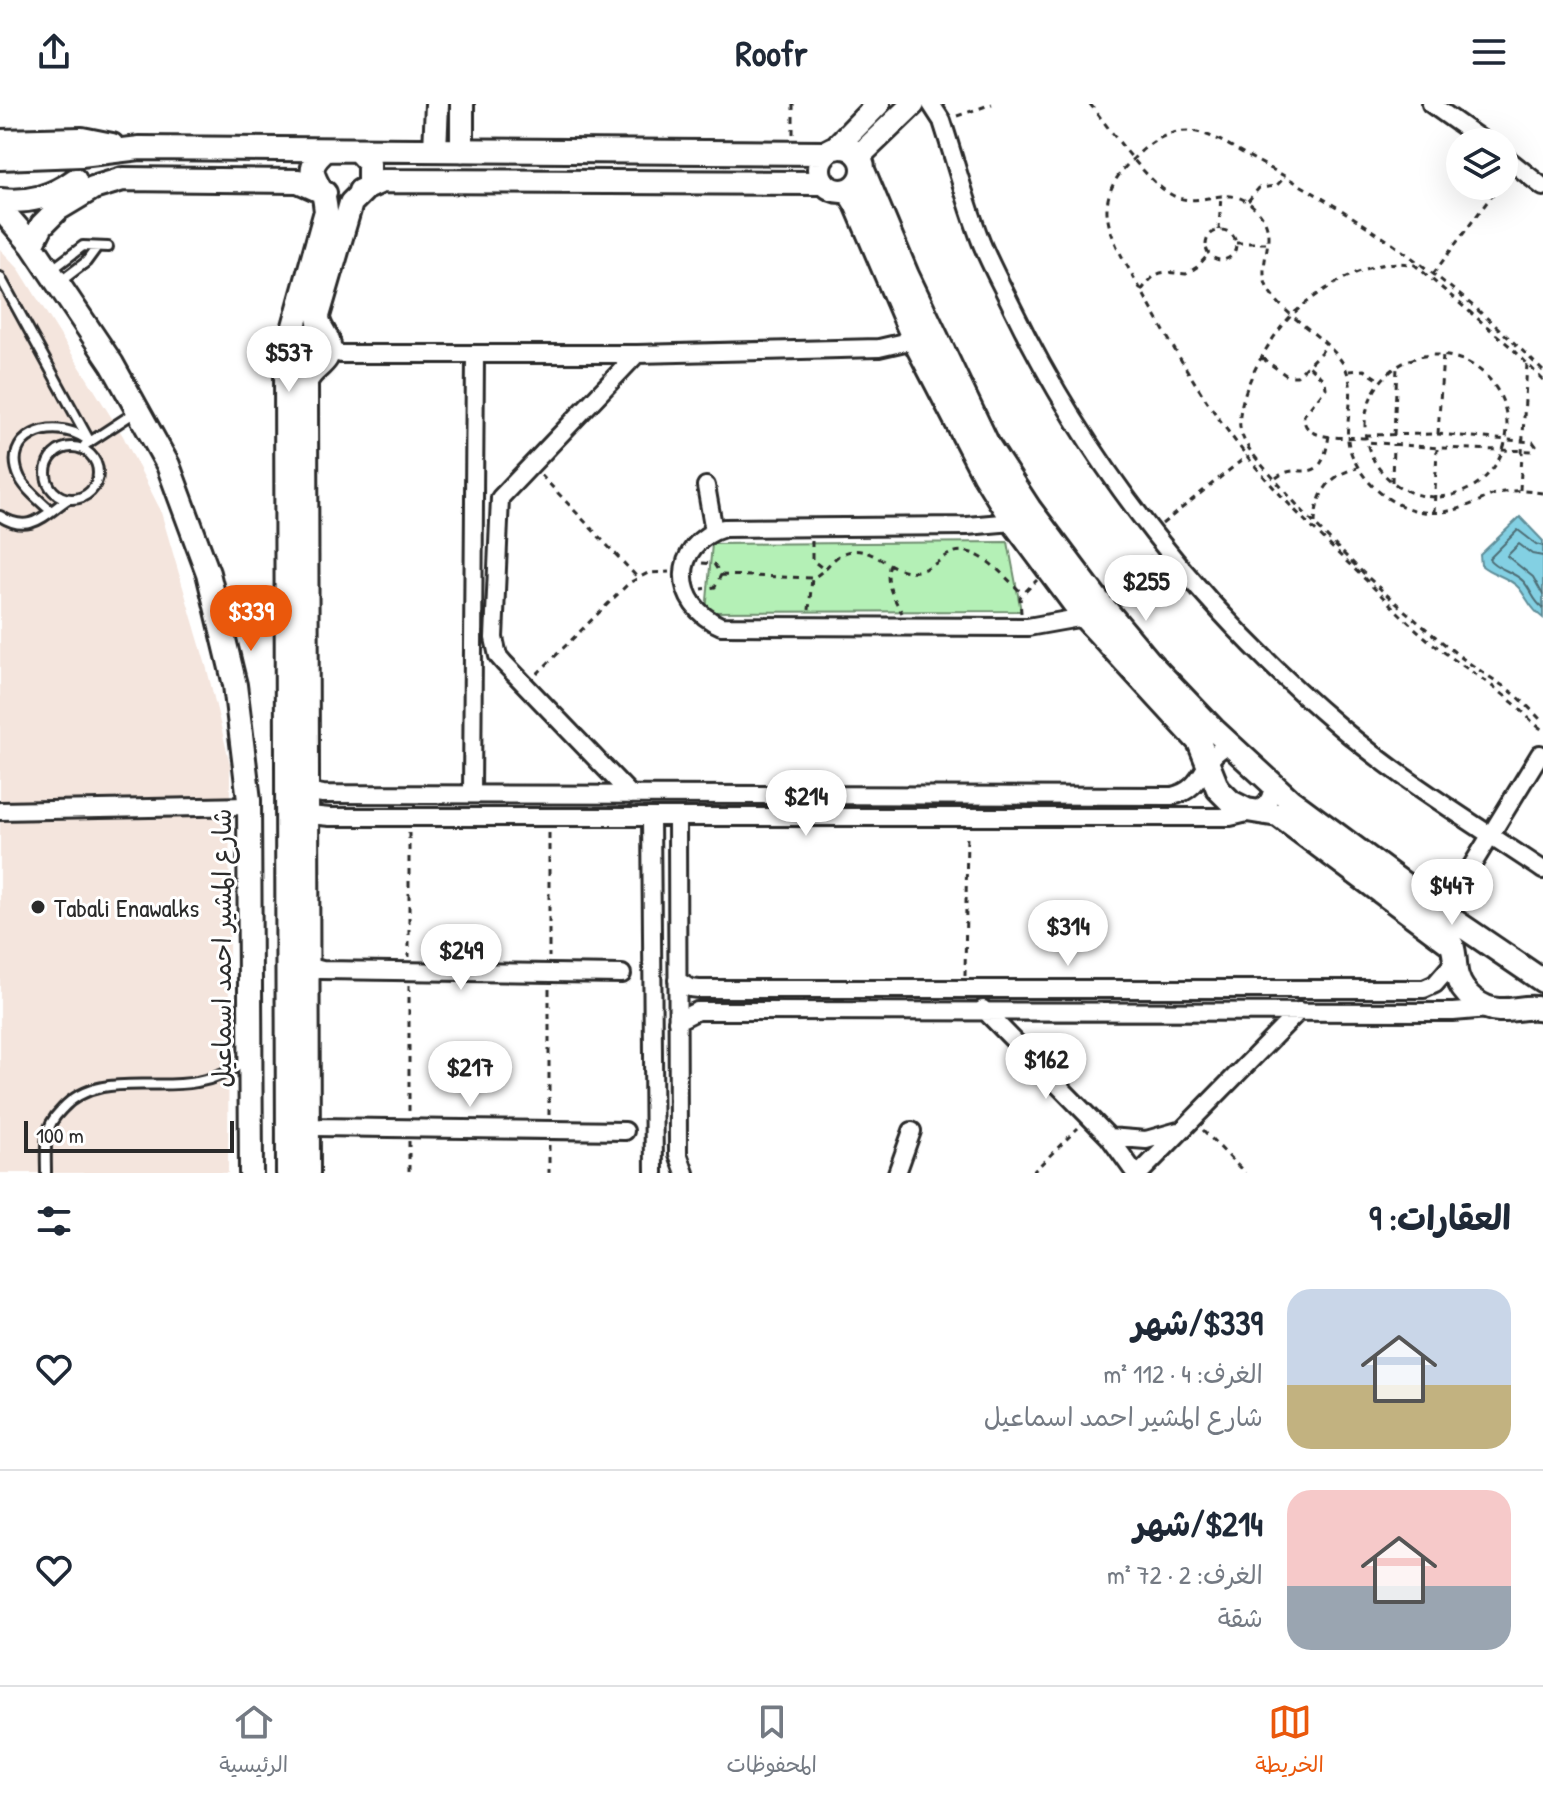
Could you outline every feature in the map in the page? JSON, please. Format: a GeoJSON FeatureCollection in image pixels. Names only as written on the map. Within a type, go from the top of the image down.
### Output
{"type":"FeatureCollection","features":[{"type":"Feature","properties":{"kind":"street"},"geometry":{"type":"LineString","coordinates":[[435,150],[437,104]]}},
{"type":"Feature","properties":{"kind":"street"},"geometry":{"type":"LineString","coordinates":[[462,104],[462,151]]}},
{"type":"Feature","properties":{"kind":"street"},"geometry":{"type":"LineString","coordinates":[[0,141],[82,147],[326,150],[793,153],[830,151],[848,148],[861,163],[907,275],[988,445],[1090,608],[1199,742],[1218,789],[1231,802],[1278,815],[1452,945],[1457,977],[1465,992],[1476,1002],[1502,1008],[1522,1004],[1528,996],[1534,974],[1443,913],[1272,784],[1153,666],[1090,608],[1048,569],[1013,522],[984,475],[914,340],[856,204],[850,194],[834,187],[819,168],[830,151],[878,104]]}},
{"type":"Feature","properties":{"kind":"street"},"geometry":{"type":"LineString","coordinates":[[0,200],[45,197],[81,186],[133,179],[298,181],[333,199],[350,197],[382,181],[834,187],[857,184],[861,163],[913,104]]}},
{"type":"Feature","properties":{"kind":"street"},"geometry":{"type":"LineString","coordinates":[[931,104],[942,121],[981,243],[1034,352],[1076,423],[1152,531],[1219,612],[1343,730],[1543,870]]}},
{"type":"Feature","properties":{"kind":"street"},"geometry":{"type":"LineString","coordinates":[[1431,104],[1465,128]]}},
{"type":"Feature","properties":{"kind":"street"},"geometry":{"type":"LineString","coordinates":[[0,158],[82,147]]}},
{"type":"Feature","properties":{"kind":"street"},"geometry":{"type":"LineString","coordinates":[[32,245],[50,216],[81,186],[82,147]]}},
{"type":"Feature","properties":{"kind":"street"},"geometry":{"type":"LineString","coordinates":[[132,148],[133,179]]}},
{"type":"Feature","properties":{"kind":"street"},"geometry":{"type":"LineString","coordinates":[[288,1173],[295,791],[286,366],[291,333],[326,211],[321,191],[314,183],[312,174],[314,164],[326,150]]}},
{"type":"Feature","properties":{"kind":"street"},"geometry":{"type":"LineString","coordinates":[[286,366],[290,373],[298,375],[311,372],[325,361],[325,340],[318,316],[351,203],[369,185],[369,163],[357,150]]}},
{"type":"Feature","properties":{"kind":"street"},"geometry":{"type":"LineString","coordinates":[[1518,167],[1543,187]]}},
{"type":"Feature","properties":{"kind":"street","name":"شارع المشير احمد اسماعيل"},"geometry":{"type":"LineString","coordinates":[[0,208],[32,245],[112,364],[168,465],[208,573],[235,685],[249,806],[251,1173]]}},
{"type":"Feature","properties":{"kind":"street"},"geometry":{"type":"LineString","coordinates":[[291,333],[325,340],[341,354],[637,354],[879,348],[914,340]]}},
{"type":"Feature","properties":{"kind":"street"},"geometry":{"type":"LineString","coordinates":[[472,794],[475,354]]}},
{"type":"Feature","properties":{"kind":"street"},"geometry":{"type":"LineString","coordinates":[[631,795],[498,656],[494,638],[500,498],[637,354]]}},
{"type":"Feature","properties":{"kind":"street"},"geometry":{"type":"LineString","coordinates":[[295,791],[306,382],[311,372]]}},
{"type":"Feature","properties":{"kind":"street"},"geometry":{"type":"LineString","coordinates":[[706,486],[714,531]]}},
{"type":"Feature","properties":{"kind":"street"},"geometry":{"type":"LineString","coordinates":[[1013,522],[967,526],[724,528],[697,543],[685,576],[692,606],[705,619],[721,626],[1023,627],[1090,608]]}},
{"type":"Feature","properties":{"kind":"street"},"geometry":{"type":"LineString","coordinates":[[295,791],[323,794],[1172,796],[1192,789],[1216,752],[1230,745]]}},
{"type":"Feature","properties":{"kind":"street"},"geometry":{"type":"LineString","coordinates":[[1443,913],[1540,754]]}},
{"type":"Feature","properties":{"kind":"street"},"geometry":{"type":"LineString","coordinates":[[295,814],[323,817],[1230,817],[1257,811],[1268,803],[1273,791],[1272,784]]}},
{"type":"Feature","properties":{"kind":"street"},"geometry":{"type":"LineString","coordinates":[[596,817],[597,795]]}},
{"type":"Feature","properties":{"kind":"street"},"geometry":{"type":"LineString","coordinates":[[0,811],[249,806]]}},
{"type":"Feature","properties":{"kind":"street"},"geometry":{"type":"LineString","coordinates":[[295,814],[307,966],[308,1173]]}},
{"type":"Feature","properties":{"kind":"street"},"geometry":{"type":"LineString","coordinates":[[651,817],[654,1173]]}},
{"type":"Feature","properties":{"kind":"street"},"geometry":{"type":"LineString","coordinates":[[677,818],[678,1154],[685,1173]]}},
{"type":"Feature","properties":{"kind":"street"},"geometry":{"type":"LineString","coordinates":[[677,980],[690,988],[699,989],[1424,989],[1435,984],[1466,945],[1484,939]]}},
{"type":"Feature","properties":{"kind":"street"},"geometry":{"type":"LineString","coordinates":[[307,966],[322,970],[622,974]]}},
{"type":"Feature","properties":{"kind":"street"},"geometry":{"type":"LineString","coordinates":[[1141,1010],[1142,988]]}},
{"type":"Feature","properties":{"kind":"street"},"geometry":{"type":"LineString","coordinates":[[677,1021],[697,1011],[1453,1012],[1528,1006],[1543,1009]]}},
{"type":"Feature","properties":{"kind":"street"},"geometry":{"type":"LineString","coordinates":[[983,1009],[1109,1137],[1137,1173],[1299,1011]]}},
{"type":"Feature","properties":{"kind":"street"},"geometry":{"type":"LineString","coordinates":[[307,1124],[315,1127],[625,1131]]}},
{"type":"Feature","properties":{"kind":"street"},"geometry":{"type":"LineString","coordinates":[[1109,1137],[1146,1140],[1188,1124]]}},
{"type":"Feature","properties":{"kind":"street"},"geometry":{"type":"LineString","coordinates":[[897,1173],[912,1131]]}},
{"type":"Feature","properties":{"kind":"lane"},"geometry":{"type":"LineString","coordinates":[[53,278],[83,246],[108,247]]}},
{"type":"Feature","properties":{"kind":"lane"},"geometry":{"type":"LineString","coordinates":[[53,278],[86,262],[97,247]]}},
{"type":"Feature","properties":{"kind":"lane"},"geometry":{"type":"LineString","coordinates":[[0,277],[90,442]]}},
{"type":"Feature","properties":{"kind":"lane"},"geometry":{"type":"LineString","coordinates":[[81,448],[137,411]]}},
{"type":"Feature","properties":{"kind":"lane"},"geometry":{"type":"LineString","coordinates":[[51,511],[18,476],[18,451],[24,440],[34,432],[49,428],[64,429],[90,442]]}},
{"type":"Feature","properties":{"kind":"lane"},"geometry":{"type":"LineString","coordinates":[[0,516],[17,525],[27,525],[68,499],[85,496],[97,483],[99,475],[95,458],[73,446],[58,451],[46,470],[54,492],[68,499]]}},
{"type":"Feature","properties":{"kind":"lane"},"geometry":{"type":"LineString","coordinates":[[46,1173],[47,1134],[69,1100],[108,1086],[194,1083],[232,1071],[250,1059]]}},
{"type":"Feature","properties":{"kind":"path"},"geometry":{"type":"LineString","coordinates":[[793,104],[793,153]]}},
{"type":"Feature","properties":{"kind":"path"},"geometry":{"type":"LineString","coordinates":[[942,121],[992,104]]}},
{"type":"Feature","properties":{"kind":"path"},"geometry":{"type":"LineString","coordinates":[[1090,104],[1134,158],[1162,189],[1174,197],[1187,200],[1221,194],[1248,201],[1264,218],[1269,243],[1263,269],[1266,285],[1275,299],[1327,346],[1347,371],[1350,385],[1347,436],[1359,468],[1378,492],[1399,505],[1434,513],[1449,511],[1497,493],[1520,490],[1543,493]]}},
{"type":"Feature","properties":{"kind":"path"},"geometry":{"type":"LineString","coordinates":[[1543,371],[1499,326],[1394,243],[1286,177],[1213,138],[1190,131],[1167,134],[1146,146],[1111,188],[1107,209],[1110,230],[1141,291],[1206,399],[1247,456],[1311,527],[1426,638],[1513,702],[1531,723],[1543,730]]}},
{"type":"Feature","properties":{"kind":"path"},"geometry":{"type":"LineString","coordinates":[[1248,201],[1259,188],[1276,186],[1286,177]]}},
{"type":"Feature","properties":{"kind":"path"},"geometry":{"type":"LineString","coordinates":[[1219,230],[1221,194]]}},
{"type":"Feature","properties":{"kind":"path"},"geometry":{"type":"LineString","coordinates":[[1433,274],[1488,200]]}},
{"type":"Feature","properties":{"kind":"path"},"geometry":{"type":"LineString","coordinates":[[1219,230],[1227,231],[1236,243],[1235,251],[1223,260],[1209,254],[1206,247],[1211,233],[1219,230]]}},
{"type":"Feature","properties":{"kind":"path"},"geometry":{"type":"LineString","coordinates":[[1236,243],[1269,243]]}},
{"type":"Feature","properties":{"kind":"path"},"geometry":{"type":"LineString","coordinates":[[1141,291],[1160,272],[1186,274],[1209,254]]}},
{"type":"Feature","properties":{"kind":"path"},"geometry":{"type":"LineString","coordinates":[[1543,380],[1423,271],[1407,263],[1377,266],[1331,284],[1292,315],[1268,345],[1242,403],[1239,417],[1240,432],[1246,445],[1315,523],[1409,614],[1454,652],[1517,696],[1543,722]]}},
{"type":"Feature","properties":{"kind":"path"},"geometry":{"type":"LineString","coordinates":[[1262,358],[1292,377],[1301,374],[1327,346]]}},
{"type":"Feature","properties":{"kind":"path"},"geometry":{"type":"LineString","coordinates":[[1438,434],[1443,354]]}},
{"type":"Feature","properties":{"kind":"path"},"geometry":{"type":"LineString","coordinates":[[1443,354],[1472,364],[1495,385],[1506,414],[1505,440],[1503,450],[1489,473],[1477,484],[1449,496],[1433,497],[1404,490],[1392,482],[1375,464],[1365,438],[1368,403],[1381,381],[1397,366],[1419,357],[1443,354]]}},
{"type":"Feature","properties":{"kind":"path"},"geometry":{"type":"LineString","coordinates":[[1520,490],[1527,363]]}},
{"type":"Feature","properties":{"kind":"path"},"geometry":{"type":"LineString","coordinates":[[1309,366],[1325,381],[1326,388],[1304,415],[1304,426],[1312,434],[1437,448],[1534,451],[1536,446]]}},
{"type":"Feature","properties":{"kind":"path"},"geometry":{"type":"LineString","coordinates":[[1394,435],[1397,366]]}},
{"type":"Feature","properties":{"kind":"path"},"geometry":{"type":"LineString","coordinates":[[1347,371],[1364,370],[1381,381]]}},
{"type":"Feature","properties":{"kind":"path"},"geometry":{"type":"LineString","coordinates":[[1365,438],[1438,434],[1533,442],[1536,446],[1543,446]]}},
{"type":"Feature","properties":{"kind":"path"},"geometry":{"type":"LineString","coordinates":[[1275,479],[1281,474],[1315,469],[1327,455],[1329,435]]}},
{"type":"Feature","properties":{"kind":"path"},"geometry":{"type":"LineString","coordinates":[[1392,482],[1393,444]]}},
{"type":"Feature","properties":{"kind":"path"},"geometry":{"type":"LineString","coordinates":[[1434,513],[1437,448]]}},
{"type":"Feature","properties":{"kind":"path"},"geometry":{"type":"LineString","coordinates":[[1152,531],[1247,456]]}},
{"type":"Feature","properties":{"kind":"path"},"geometry":{"type":"LineString","coordinates":[[530,465],[637,577]]}},
{"type":"Feature","properties":{"kind":"path"},"geometry":{"type":"LineString","coordinates":[[1315,523],[1315,507],[1330,480],[1343,472],[1359,468]]}},
{"type":"Feature","properties":{"kind":"path"},"geometry":{"type":"LineString","coordinates":[[813,527],[811,557],[825,570]]}},
{"type":"Feature","properties":{"kind":"path"},"geometry":{"type":"LineString","coordinates":[[1090,608],[1164,546]]}},
{"type":"Feature","properties":{"kind":"path"},"geometry":{"type":"LineString","coordinates":[[721,575],[812,578],[842,554],[857,550],[872,553],[907,571],[923,570],[945,555],[958,551],[972,552],[985,559],[1023,594]]}},
{"type":"Feature","properties":{"kind":"path"},"geometry":{"type":"LineString","coordinates":[[890,563],[889,589],[909,627]]}},
{"type":"Feature","properties":{"kind":"path"},"geometry":{"type":"LineString","coordinates":[[685,576],[714,564],[721,575]]}},
{"type":"Feature","properties":{"kind":"path"},"geometry":{"type":"LineString","coordinates":[[1023,627],[1019,600],[1048,569]]}},
{"type":"Feature","properties":{"kind":"path"},"geometry":{"type":"LineString","coordinates":[[525,685],[637,577],[660,571],[715,587],[721,575]]}},
{"type":"Feature","properties":{"kind":"path"},"geometry":{"type":"LineString","coordinates":[[808,627],[812,578]]}},
{"type":"Feature","properties":{"kind":"path"},"geometry":{"type":"LineString","coordinates":[[409,817],[409,1173]]}},
{"type":"Feature","properties":{"kind":"path"},"geometry":{"type":"LineString","coordinates":[[549,817],[549,1173]]}},
{"type":"Feature","properties":{"kind":"path"},"geometry":{"type":"LineString","coordinates":[[965,988],[967,818]]}},
{"type":"Feature","properties":{"kind":"path"},"geometry":{"type":"LineString","coordinates":[[1032,1173],[1089,1117]]}},
{"type":"Feature","properties":{"kind":"path"},"geometry":{"type":"LineString","coordinates":[[1188,1124],[1245,1173]]}},
{"type":"Feature","properties":{"kind":"shaded area"},"geometry":{"type":"Polygon","coordinates":[[[0,249],[19,269],[123,436],[160,509],[207,669],[230,764],[228,1173],[0,1173],[0,249]]]}},
{"type":"Feature","properties":{"kind":"green space"},"geometry":{"type":"Polygon","coordinates":[[[1008,542],[1021,611],[706,612],[712,544],[1008,542]]]}},
{"type":"Feature","properties":{"kind":"water"},"geometry":{"type":"Polygon","coordinates":[[[1520,517],[1543,541],[1543,618],[1515,584],[1481,565],[1480,555],[1520,517]]]}},
{"type":"Feature","properties":{"kind":"place","name":"Tabali Enawalks"},"geometry":{"type":"Point","coordinates":[38,907]}}]}
